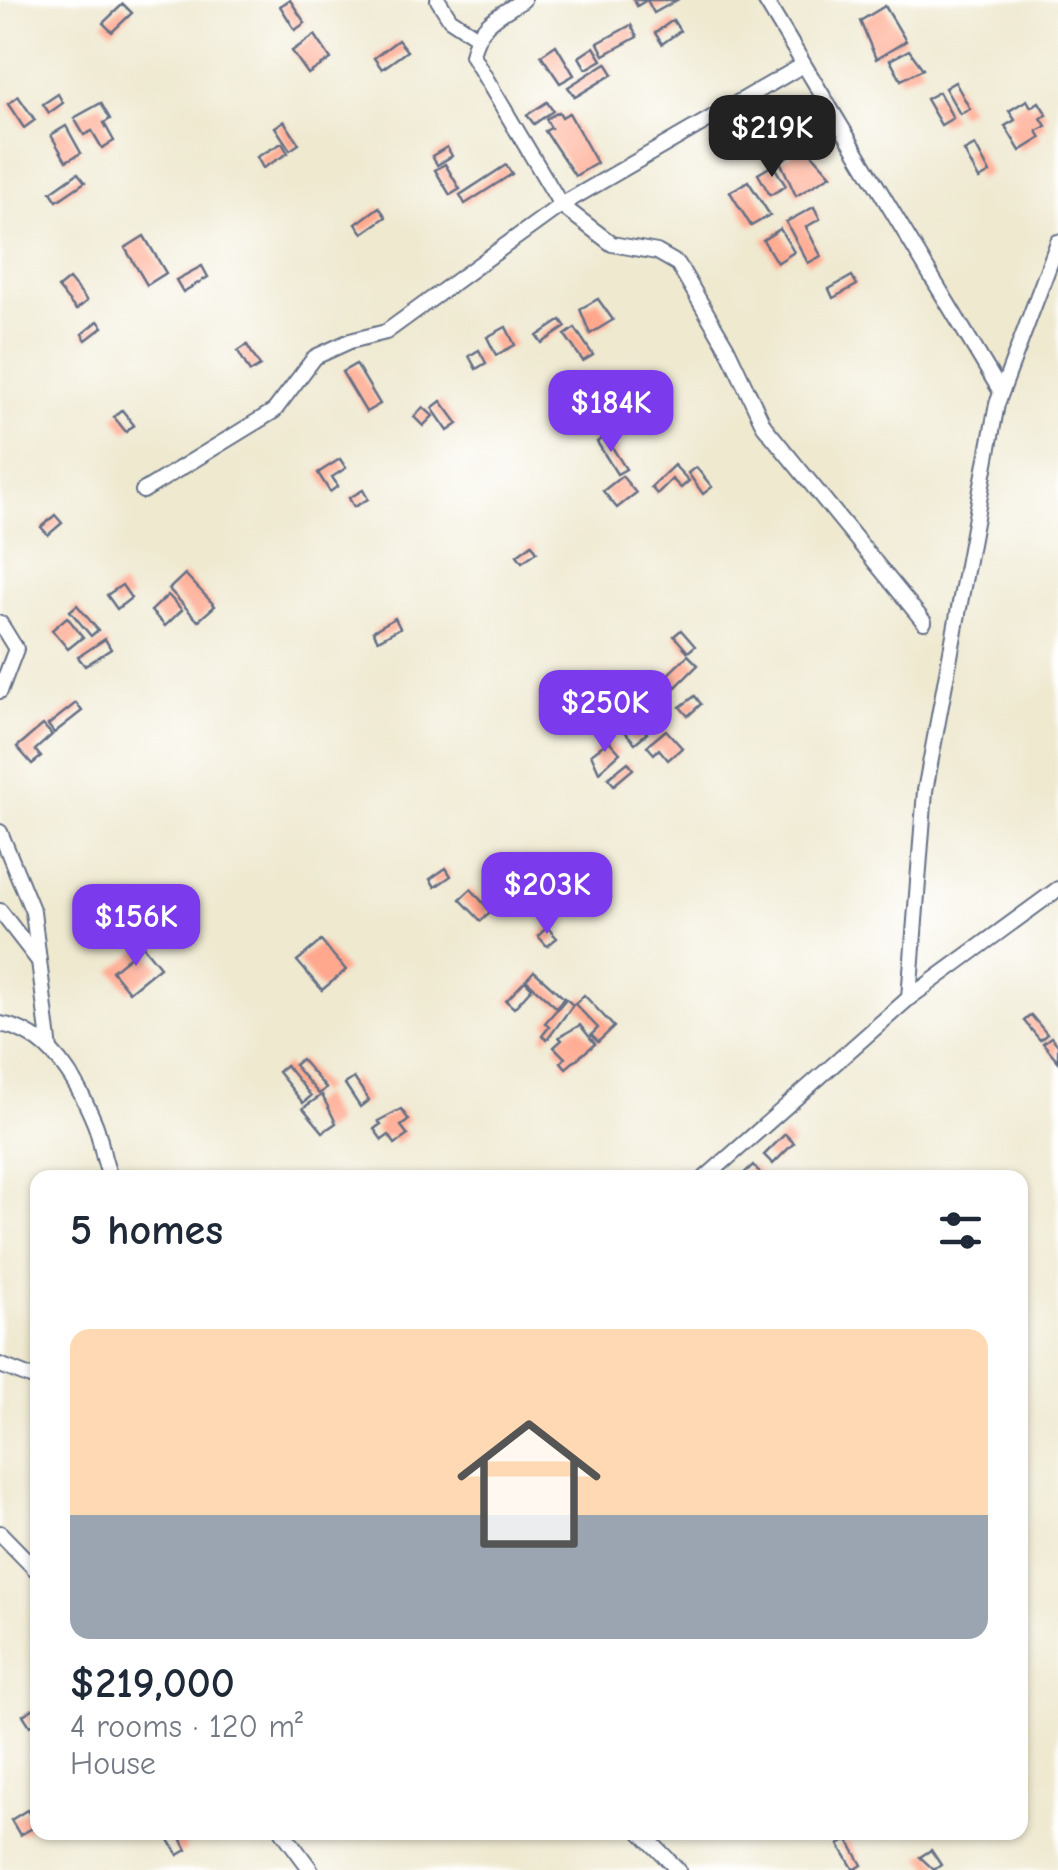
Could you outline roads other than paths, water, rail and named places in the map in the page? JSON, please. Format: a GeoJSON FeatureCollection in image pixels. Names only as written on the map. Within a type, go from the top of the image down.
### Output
{"type":"FeatureCollection","features":[{"type":"Feature","properties":{"kind":"street"},"geometry":{"type":"LineString","coordinates":[[438,0],[450,19],[476,36]]}},
{"type":"Feature","properties":{"kind":"street"},"geometry":{"type":"LineString","coordinates":[[523,0],[485,24],[476,36],[472,54],[561,205],[612,244],[657,252],[678,264],[728,348],[764,426],[924,622]]}},
{"type":"Feature","properties":{"kind":"street"},"geometry":{"type":"LineString","coordinates":[[765,0],[855,143],[1002,392]]}},
{"type":"Feature","properties":{"kind":"street"},"geometry":{"type":"LineString","coordinates":[[142,491],[274,411],[315,357],[350,341],[386,332],[561,205],[804,65]]}},
{"type":"Feature","properties":{"kind":"street"},"geometry":{"type":"LineString","coordinates":[[909,998],[925,790],[1002,392],[1058,242]]}},
{"type":"Feature","properties":{"kind":"street"},"geometry":{"type":"LineString","coordinates":[[0,623],[16,649],[0,692]]}},
{"type":"Feature","properties":{"kind":"street"},"geometry":{"type":"LineString","coordinates":[[0,832],[33,912],[50,1050]]}},
{"type":"Feature","properties":{"kind":"street"},"geometry":{"type":"LineString","coordinates":[[714,1170],[909,998],[1058,889]]}},
{"type":"Feature","properties":{"kind":"street"},"geometry":{"type":"LineString","coordinates":[[0,911],[38,961]]}},
{"type":"Feature","properties":{"kind":"street"},"geometry":{"type":"LineString","coordinates":[[0,1024],[38,1037],[50,1050],[95,1124],[109,1170]]}},
{"type":"Feature","properties":{"kind":"street"},"geometry":{"type":"LineString","coordinates":[[0,1365],[30,1377]]}},
{"type":"Feature","properties":{"kind":"street"},"geometry":{"type":"LineString","coordinates":[[0,1533],[30,1564]]}},
{"type":"Feature","properties":{"kind":"street"},"geometry":{"type":"LineString","coordinates":[[288,1840],[311,1870]]}},
{"type":"Feature","properties":{"kind":"street"},"geometry":{"type":"LineString","coordinates":[[649,1840],[678,1870]]}}]}
